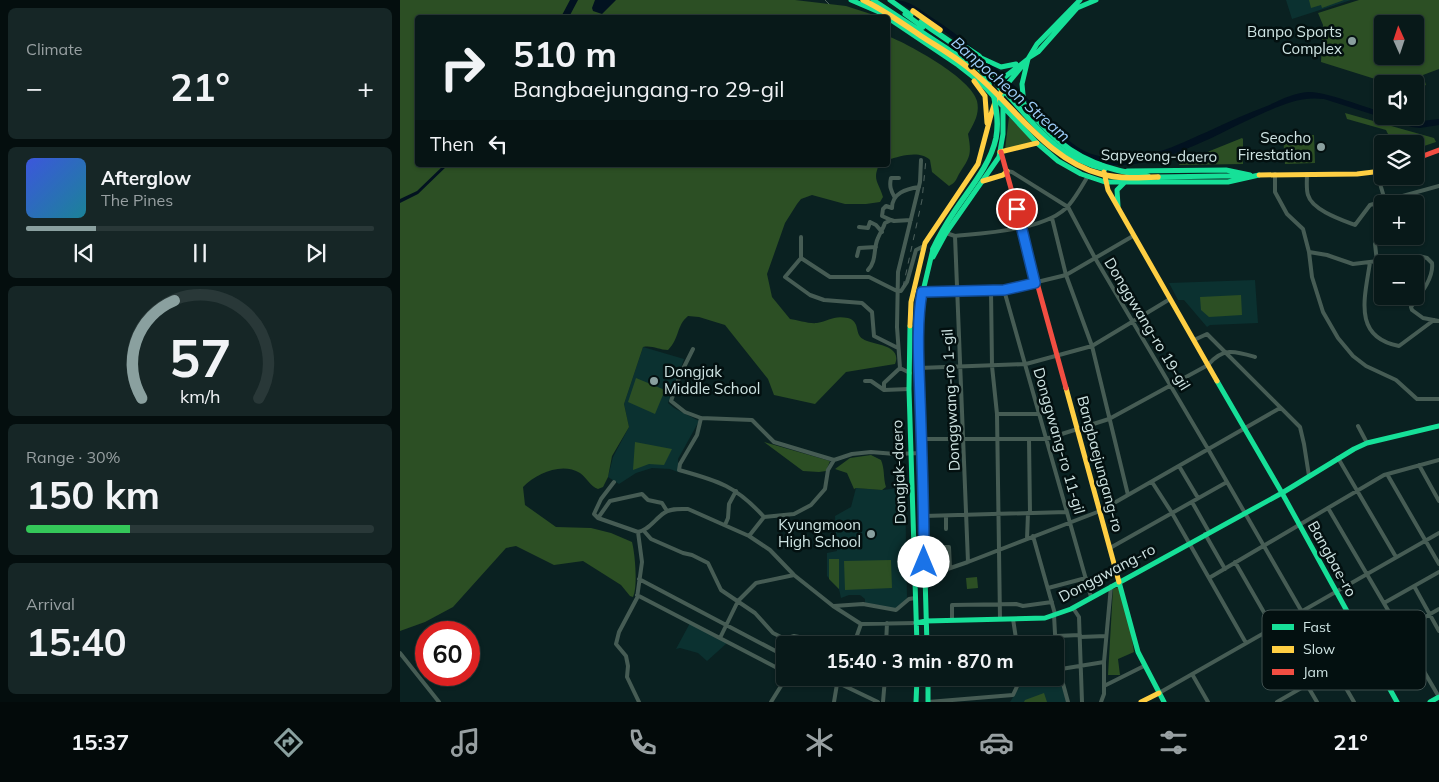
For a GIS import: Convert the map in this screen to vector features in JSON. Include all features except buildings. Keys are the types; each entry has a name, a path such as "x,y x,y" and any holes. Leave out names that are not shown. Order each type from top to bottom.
{"main road":[{"name":"Dongjak-daero","path":"851,0 883,15"},
{"path":"863,0 887,12 980,77 1040,139 1066,158 1087,170 1115,177 1139,179 1158,176"},
{"path":"874,0 998,82"},
{"path":"880,0 921,22"},
{"path":"890,0 982,64 1010,89 1054,137 1075,154 1093,164 1116,171 1158,176"},
{"path":"890,0 913,11 999,68 1028,59"},
{"path":"998,82 1038,52 1081,2 1096,0"},
{"name":"Dongjak-daero","path":"905,14 970,59 982,72 994,93 998,110 997,136 991,156 978,179 942,230 933,249 919,308 927,636"},
{"name":"Dongjak-daero","path":"890,20 958,65 981,83 1004,107"},
{"path":"979,56 1004,90 1028,59"},
{"path":"1026,114 1022,84 1028,59"},
{"name":"Dongjak-daero","path":"958,65 982,90 985,96 987,127"},
{"name":"Dongjak-daero","path":"931,261 946,233 983,181 1000,152 1004,134 1004,90"},
{"name":"Dongjak-daero","path":"917,636 909,389 911,302 924,246 978,164 996,99 1004,90"},
{"name":"Sapyeong-daero","path":"1004,90 1058,148 1072,158 1091,167 1138,171 1226,170 1254,176"},
{"name":"Sapyeong-daero","path":"1004,107 1058,161 1088,176 1105,181 1124,183 1228,182 1254,176"},
{"path":"986,135 991,130 996,129 1004,134"},
{"path":"1000,152 1038,143"},
{"path":"1424,156 1439,150"},
{"name":"Bangbaejungang-ro","path":"1000,152 1007,171 1035,283 1058,356 1120,580 1138,652 1164,702"},
{"name":"Bangbae-ro","path":"1104,169 1105,181 1133,236 1282,493 1346,610"},
{"path":"983,181 1003,175 1007,171"},
{"path":"1105,181 1112,176 1138,171"},
{"path":"1131,172 1125,178 1132,183"},
{"name":"Sapyeong-daero","path":"1158,176 1357,174 1374,172"},
{"path":"1118,206 1117,190 1124,183"},
{"path":"921,257 928,257 931,261"},
{"name":"Donggwang-ro","path":"916,623 926,621 1045,618 1055,615 1073,608 1120,580 1282,493 1354,449 1368,443 1439,426"},
{"path":"916,702 917,686"},
{"path":"928,686 928,702"},
{"name":"Bangbae-ro","path":"1390,690 1397,702"},
{"path":"1141,702 1159,693"},
{"path":"1430,702 1439,697"}],"street":[{"path":"900,368 898,348 898,272 919,187 921,160"},
{"path":"1007,171 1012,172 1068,207"},
{"path":"1275,174 1275,192 1287,214 1303,229 1310,252 1312,277 1323,312 1338,338 1353,356 1366,366 1396,380 1417,399 1439,399"},
{"path":"1307,174 1308,195 1312,202 1336,218 1355,226 1370,205 1374,204"},
{"name":"Sapyeong-daero","path":"1022,228 1052,218 1068,207 1088,176"},
{"path":"895,198 890,188 890,183 891,178 899,178"},
{"path":"1409,195 1439,186"},
{"path":"911,220 894,222 882,216 883,208 886,206 892,208 892,200 897,194 919,187"},
{"name":"Donggwang-ro 19-gil","path":"1068,207 1095,258 1301,610"},
{"path":"1052,218 1066,275 1092,346 1128,495"},
{"path":"868,270 872,266 877,239 885,223 891,220"},
{"path":"859,227 868,228 870,222 876,225 882,232"},
{"path":"946,233 955,236 1022,228"},
{"name":"Donggwang-ro 1-gil","path":"955,236 968,562"},
{"path":"922,292 1004,290 1066,275 1133,236"},
{"path":"801,237 801,258 785,277 810,295 824,300 862,303 872,312 874,336 898,348"},
{"name":"Dongjak-daero","path":"897,291 901,291 906,286 916,250 924,246"},
{"path":"857,256 859,248 876,247"},
{"path":"1310,252 1327,254 1353,264 1374,262"},
{"path":"801,258 830,277 869,277 897,291"},
{"path":"1424,258 1431,260 1433,266 1424,289"},
{"path":"1370,262 1364,314 1368,326 1376,337 1388,344 1399,346 1437,321"},
{"name":"Donggwang-ro 11-gil","path":"1004,290 1091,597"},
{"path":"991,291 992,366 996,414 1000,619"},
{"path":"919,368 1026,364 1058,356 1092,346 1170,299"},
{"path":"1413,305 1414,313 1422,318 1437,321"},
{"path":"1194,340 1207,334 1300,427 1309,476"},
{"path":"692,349 671,401 685,412 700,418 752,420 774,442 834,460 852,454 871,452 895,454 922,453"},
{"path":"922,440 1046,439 1109,420 1171,386 1224,352 1230,351 1255,357"},
{"path":"900,368 910,373"},
{"path":"884,390 884,383 900,368"},
{"path":"865,381 871,382 884,390 909,389"},
{"path":"924,577 968,562 1027,538 1070,524 1100,511 1280,408"},
{"path":"996,414 1040,414"},
{"path":"700,418 697,435 680,464 679,470 736,490 745,496 764,517"},
{"path":"1358,426 1368,443"},
{"path":"1027,538 1029,439"},
{"path":"1338,458 1396,557"},
{"path":"749,536 764,517 794,514 811,505 824,489 828,470 834,460"},
{"path":"1209,578 1387,474 1439,460"},
{"path":"1419,465 1439,502"},
{"path":"1179,466 1198,498"},
{"path":"1387,474 1439,564"},
{"path":"614,482 594,514 598,518 638,532 644,531 667,511 677,508 701,513 749,536 770,550 794,575 861,624 916,623"},
{"path":"1152,482 1172,513 1246,643"},
{"path":"1110,548 1227,482"},
{"path":"725,525 728,518 729,504 736,490"},
{"path":"598,518 610,501 642,494 648,500 662,503 667,511"},
{"path":"1192,502 1225,568"},
{"path":"1328,508 1388,610"},
{"path":"924,516 1067,512"},
{"path":"946,516 946,529"},
{"path":"644,531 651,539 692,555 708,564 721,590 755,613 773,633 779,636"},
{"path":"638,532 642,562 637,595 616,644 626,656 628,666 627,677 639,702"},
{"path":"1304,610 1439,533"},
{"path":"1033,536 1055,615 1056,636"},
{"path":"924,547 949,547 950,568"},
{"path":"1236,562 1263,610"},
{"path":"1384,603 1439,572"},
{"path":"720,638 738,601 756,583 794,575"},
{"path":"639,578 776,651"},
{"path":"1048,588 1086,578"},
{"path":"1101,702 1104,694 1104,662 1111,586"},
{"path":"1414,586 1439,631"},
{"path":"637,595 776,667"},
{"path":"834,606 863,604 896,610 909,599 916,598"},
{"path":"952,620 952,605 1000,604 1023,606 1052,602"},
{"path":"1073,608 1079,617 1082,702"},
{"path":"1426,616 1439,609"},
{"path":"1014,619 1016,636"},
{"path":"886,636 887,623"},
{"path":"857,636 861,624"},
{"path":"1159,693 1262,634"},
{"path":"1064,636 1106,636"},
{"path":"400,653 438,702"},
{"path":"1064,669 1104,662"},
{"path":"1104,686 1144,666"},
{"path":"1192,674 1208,702"},
{"path":"1426,675 1439,697"},
{"path":"780,702 773,701 781,686"},
{"path":"834,702 837,686"},
{"path":"844,686 878,702"},
{"path":"883,702 884,686"},
{"path":"928,702 1013,695 1017,686"},
{"path":"1062,686 1068,702"},
{"path":"1279,702 1299,690"},
{"path":"1310,690 1317,702"},
{"name":"Donggwang-ro 19-gil","path":"1347,690 1354,702"}],"shaded area":[{"path":"1286,0 1351,0 1292,19"},
{"path":"1255,280 1258,323 1210,325 1207,327 1184,300 1178,300 1169,283"},
{"path":"643,347 684,359 668,403 699,421 678,459 678,472 670,469 652,468 636,473 619,484 608,477 613,457 629,427 624,404"},
{"name":"Kyungmoon High School","path":"905,487 907,598 897,609 865,603 865,599 860,595 849,595 841,598 839,589 827,576 827,553 837,551 835,516 851,507 856,488 883,490"},
{"path":"690,623 727,643 707,661 698,653 680,648 676,649"},
{"path":"1020,686 1062,686 1067,702 1010,702"}],"green space":[{"path":"400,0 795,0 846,6 874,15 415,15 415,167 878,167 876,178 883,197 880,202 845,204 812,195 801,199 785,223 767,274 772,297 790,319 814,323 835,318 848,318 855,322 860,337 885,346 894,352 896,357 895,364 846,372 815,404 774,395 768,379 725,325 699,317 688,316 668,350 643,347 624,404 629,427 612,456 608,477 603,487 595,488 585,477 573,470 558,469 535,477 523,487 525,505 556,527 591,528 611,533 632,542 636,578 633,597 621,585 583,561 554,565 516,546 506,548 453,607 427,621 415,621 415,626 400,631"},
{"path":"1309,0 1344,0 1322,8 1321,5 1311,8"},
{"name":"Banpo Sports Complex","path":"1359,0 1439,0 1439,69 1423,75 1374,75 1374,79 1321,62 1323,25 1318,13"},
{"path":"890,37 924,54 964,82 972,92 978,106 977,114 968,134 969,156 953,184 949,186 932,172 930,160 926,157 910,155 890,159"},
{"path":"1345,113 1374,121 1374,125 1388,125 1423,135 1388,135 1386,130 1347,119"},
{"path":"1009,117 1034,142 1005,149"},
{"path":"1314,135 1315,163 1285,164 1283,136"},
{"path":"1424,135 1434,138 1436,142 1424,146"},
{"path":"1242,138 1243,164 1179,165 1180,163"},
{"path":"1241,295 1242,315 1209,317 1201,310 1200,297"},
{"path":"636,378 665,390 655,414 628,402"},
{"path":"635,442 672,449 664,465 649,464 633,470"},
{"path":"764,442 830,461 826,471 803,471"},
{"path":"871,455 881,460 886,487 882,490 854,489 847,473 835,469 850,458"},
{"path":"829,559 839,559 839,589 829,579"},
{"path":"891,560 892,588 845,590 844,561"},
{"path":"977,577 978,588 967,589 966,578"},
{"path":"1121,586 1128,612 1134,652 1118,659 1120,675 1108,675 1113,589"},
{"path":"1044,693 1047,702 1024,702 1025,700"}],"water":[{"path":"570,0 578,0 570,15 562,15"},
{"path":"595,0 616,0 602,14 593,11 592,8"},
{"name":"Banpocheon Stream","path":"894,0 914,6 957,35 1006,78 1068,140 1095,155 1125,158 1155,153 1282,99 1304,92 1336,97 1374,109 1374,115 1324,99 1299,100 1275,108 1198,144 1152,161 1129,165 1108,164 1088,158 1070,146 963,46"},
{"path":"1439,119 1439,125 1420,128 1406,125 1424,125 1424,121"},
{"path":"442,167 446,167 418,194 400,203 400,199 417,191"}],"railway":[{"path":"825,0 833,8"},
{"path":"903,287 922,200 926,159"}],"traffic: fast":[{"path":"851,0 883,15"},
{"path":"873,0 974,66"},
{"path":"890,0 911,15"},
{"path":"1004,88 1028,59 1037,44 1080,0"},
{"path":"1030,57 1038,52 1077,8 1096,0"},
{"path":"905,14 923,27"},
{"path":"890,19 958,65 981,83 1037,143 1058,161 1081,174 1105,182 1228,182 1259,175"},
{"path":"921,22 992,73 1014,93 1059,142 1094,163 1120,171 1148,176"},
{"path":"967,48 979,56 982,61"},
{"path":"979,57 1001,67 1016,64"},
{"path":"997,83 1028,59"},
{"path":"1024,105 1022,84 1028,59"},
{"path":"971,60 982,71 989,84"},
{"path":"988,71 1002,91 1002,95"},
{"path":"1002,91 1060,149 1088,164 1105,169"},
{"path":"933,249 948,221 984,168 993,148 997,126 993,92"},
{"path":"933,257 946,233 999,157 1003,134 1003,106"},
{"path":"1127,171 1226,170 1250,175"},
{"path":"1221,176 1246,176"},
{"path":"1158,177 1221,176"},
{"path":"1118,206 1117,190 1124,183"},
{"path":"927,636 919,308 933,249"},
{"path":"910,326 909,389 917,636"},
{"path":"1217,381 1282,493 1346,610"},
{"path":"916,623 926,621 1045,618 1071,609 1282,493 1354,449 1367,443 1439,426"},
{"path":"1119,582 1138,652 1164,702"},
{"path":"916,702 917,686"},
{"path":"928,686 928,702"},
{"path":"1390,690 1397,702"},
{"path":"1430,702 1439,697"}],"traffic: slow":[{"path":"863,0 890,15"},
{"path":"913,11 940,30"},
{"path":"890,15 966,66 1050,147 1066,158 1083,167 1108,176 1130,178 1158,177"},
{"path":"974,81 985,96 987,123"},
{"path":"910,326 911,302 925,243 978,164 992,111 996,99 1002,91"},
{"path":"1000,152 1037,143"},
{"path":"983,181 1003,175 1007,171"},
{"path":"1104,172 1108,190 1217,381"},
{"path":"1259,175 1357,174 1374,172"},
{"path":"1066,388 1119,582"},
{"path":"1141,702 1159,693"}],"traffic: jam":[{"path":"1424,156 1439,150"},
{"path":"1001,152 1066,388"}],"place":[{"name":"Banpo Sports Complex","path":"1352,41"},
{"name":"Seocho Firestation","path":"1321,147"},
{"name":"Dongjak Middle School","path":"654,381"},
{"name":"Kyungmoon High School","path":"871,534"}],"route":[{"path":"924,562 919,368 919,308 922,292 1004,290 1035,283 1017,209"}]}
